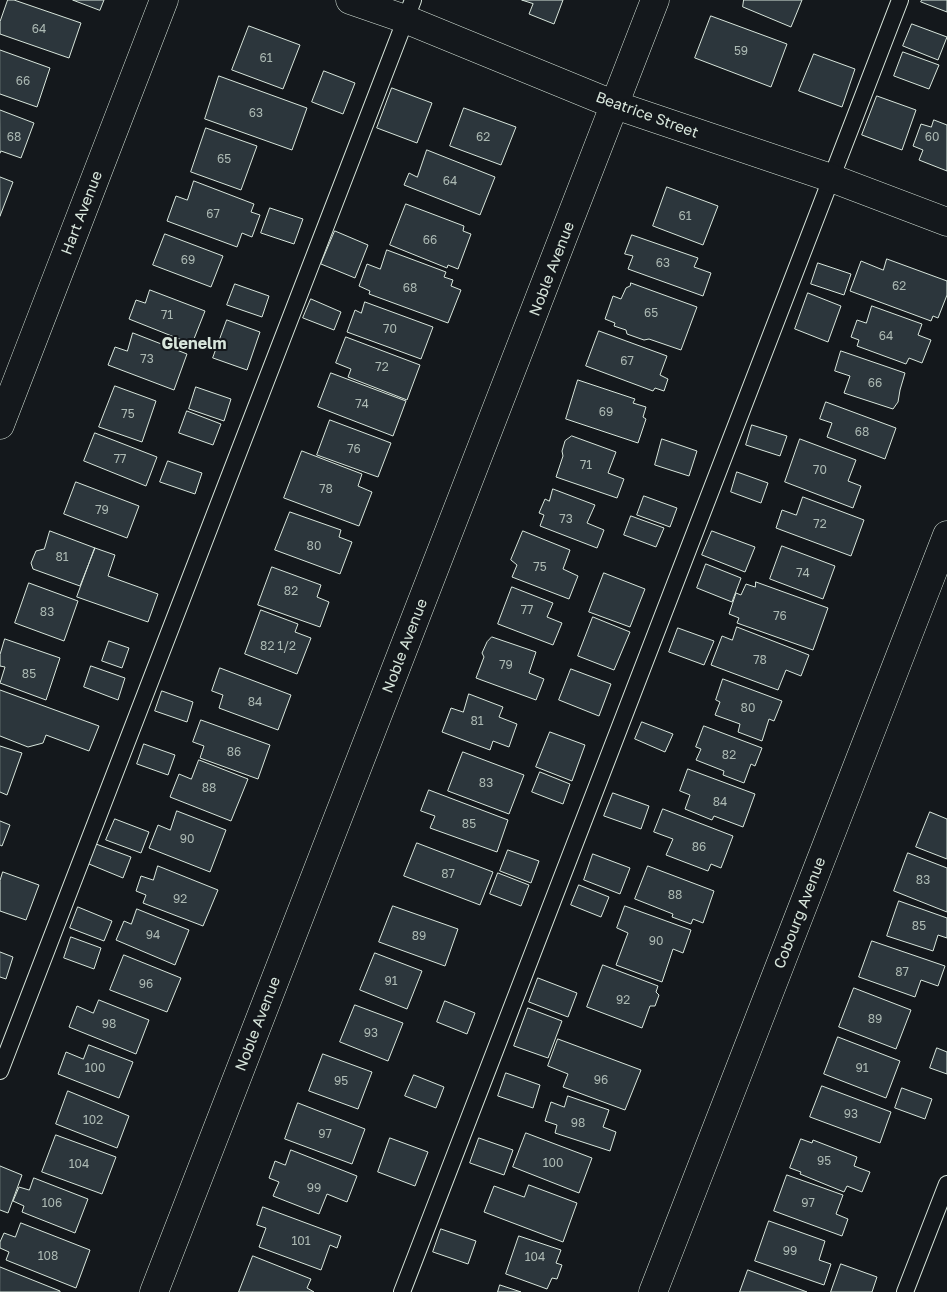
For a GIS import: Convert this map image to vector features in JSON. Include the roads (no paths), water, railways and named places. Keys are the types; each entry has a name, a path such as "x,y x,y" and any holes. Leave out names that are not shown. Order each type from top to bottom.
{"street":[{"name":"Hart Avenue","path":"0,425 164,0"},
{"name":"Beatrice Street","path":"350,0 409,9 615,105 831,178 947,222"},
{"name":"Noble Avenue","path":"154,1292 655,0"},
{"name":"Cobourg Avenue","path":"653,1292 947,535"}],"lane":[{"path":"402,1292 900,0"},
{"path":"0,1071 409,9"},
{"path":"905,1292 947,1184"}],"district":[{"name":"Glenelm","path":"194,344"}]}
